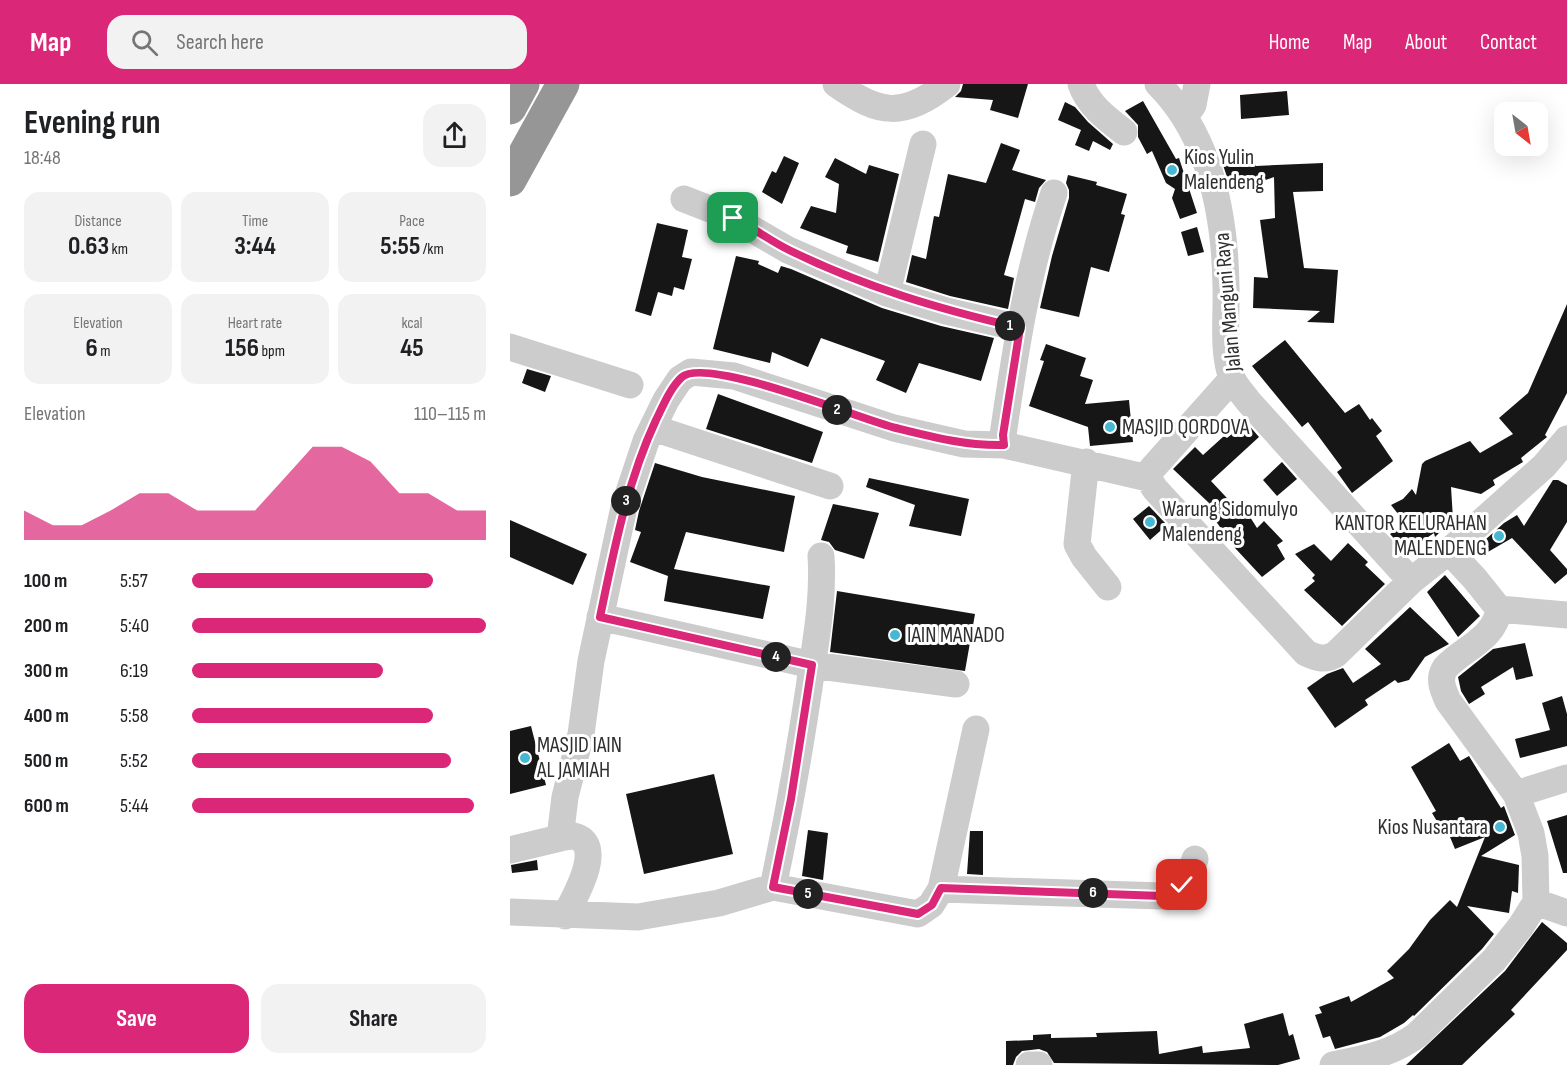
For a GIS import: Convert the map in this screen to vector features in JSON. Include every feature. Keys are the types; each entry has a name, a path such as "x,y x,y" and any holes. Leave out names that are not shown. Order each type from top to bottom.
{"highway":[{"path":"510,108 523,84"},
{"path":"510,180 563,84"}],"street":[{"path":"836,84 855,98 892,110 908,107 947,84"},
{"path":"1081,84 1084,92 1099,111 1124,132"},
{"name":"Jalan Manguni Raya","path":"1158,84 1185,116 1197,141 1218,201 1225,248 1227,328 1232,379 1248,401 1411,581"},
{"path":"1185,116 1193,105 1197,84"},
{"path":"887,293 923,144"},
{"path":"1004,445 1003,435 1020,328 1039,235 1054,193"},
{"path":"684,199 733,218 788,250 887,293 946,311 1020,328"},
{"path":"510,347 630,385"},
{"path":"560,838 565,797 581,734 600,617 624,507 652,428 670,393 680,379 691,372 734,376 905,430 964,444 1004,445 1138,476 1155,489 1298,644 1313,656 1326,659 1336,654 1411,581 1449,551 1544,466 1567,439"},
{"path":"1138,476 1150,470 1232,379"},
{"path":"652,428 830,486"},
{"path":"1091,464 1077,544 1084,557 1108,587"},
{"path":"1333,1065 1380,1055 1403,1045 1417,1035 1494,960 1521,926 1536,902 1535,856 1531,832 1516,794 1448,701 1442,686 1442,675 1450,662 1488,634 1498,619 1499,609 1449,551"},
{"path":"773,887 791,799 812,665 823,585 821,556"},
{"path":"1499,609 1567,615"},
{"path":"600,617 812,665 956,684"},
{"path":"510,912 565,916 638,917 719,903 773,887 918,914 932,905 941,888 976,729"},
{"path":"1516,794 1567,778"},
{"path":"510,850 575,836 584,843 588,853 588,865 565,916"},
{"path":"941,888 1162,896 1175,892 1187,880 1195,859"},
{"path":"1536,902 1567,913"},
{"path":"1029,1065 1039,1065"}],"building":[{"path":"963,84 1028,84 1018,118 990,110 993,100 955,97 961,91"},
{"path":"1287,91 1289,115 1241,119 1240,95"},
{"path":"1143,101 1176,159 1179,158 1197,213 1180,219 1172,198 1175,189 1166,183 1152,151 1147,154 1138,137 1138,125 1125,111"},
{"path":"1065,102 1075,107 1113,144 1110,150 1093,141 1089,151 1075,145 1081,130 1058,120"},
{"path":"1001,143 1020,150 1012,170 1046,180 1039,188 1035,202 1025,199 1004,275 1014,278 1008,309 950,296 906,282 912,255 926,259 934,216 939,217 948,174 986,183"},
{"path":"1251,152 1256,166 1323,163 1323,191 1293,192 1304,268 1338,270 1334,323 1307,322 1320,311 1253,308 1254,277 1268,278 1260,220 1275,218 1274,177 1232,192 1222,162"},
{"path":"784,156 799,163 782,204 762,192 772,171 776,173"},
{"path":"835,158 866,174 869,165 899,174 878,262 846,253 848,246 800,228 811,206 836,213 839,184 825,177"},
{"path":"1068,175 1097,182 1096,185 1127,194 1121,214 1125,215 1109,272 1091,267 1079,317 1040,308 1069,198 1066,183"},
{"path":"657,223 688,230 682,257 692,259 684,290 674,287 672,296 658,292 651,316 635,311"},
{"path":"1197,227 1204,252 1188,256 1181,232"},
{"path":"736,256 759,261 758,264 778,273 781,266 791,269 882,308 941,326 994,338 981,381 919,363 906,393 876,380 885,361 821,338 808,367 772,352 770,363 713,349"},
{"path":"1567,304 1567,393 1545,435 1547,437 1521,458 1523,462 1493,480 1495,485 1481,494 1451,487 1453,519 1435,537 1434,533 1406,552 1390,534 1406,524 1391,505 1403,499 1412,489 1416,495 1422,464 1425,461 1470,441 1480,453 1513,434 1499,418 1528,393"},
{"path":"1285,340 1345,413 1359,404 1370,420 1372,418 1382,431 1376,436 1393,461 1352,493 1337,472 1342,468 1308,422 1302,427 1252,366"},
{"path":"1046,344 1086,358 1080,376 1093,380 1085,404 1129,400 1133,442 1090,446 1088,427 1029,406 1044,361 1040,360"},
{"path":"527,369 551,376 545,392 522,383"},
{"path":"718,394 823,432 812,463 706,429"},
{"path":"1246,422 1259,437 1211,481 1240,512 1245,509 1257,528 1264,521 1283,541 1277,545 1285,559 1262,577 1235,548 1205,506 1209,503 1173,469 1195,447 1203,455 1224,436 1227,438"},
{"path":"1282,462 1297,479 1277,496 1263,480"},
{"path":"655,463 702,477 795,496 784,552 686,532 674,569 770,586 763,619 664,601 668,576 630,562 641,532 635,530 639,511"},
{"path":"869,478 969,499 961,536 909,526 915,505 866,487"},
{"path":"1553,480 1567,485 1567,522 1550,550 1567,569 1567,574 1555,584 1512,538 1481,556 1476,548 1504,523 1517,515 1524,526"},
{"path":"833,504 879,513 864,559 835,550 829,542 821,540"},
{"name":"Warung Sidomulyo Malendeng","path":"1149,506 1167,525 1150,540 1133,519"},
{"path":"510,520 587,554 573,585 510,557"},
{"path":"1348,543 1368,562 1365,565 1385,584 1342,626 1304,590 1315,581 1312,578 1315,575 1295,554 1314,544 1331,561"},
{"path":"1445,575 1480,616 1458,637 1427,592"},
{"name":"IAIN MANADO","path":"837,591 975,614 965,671 830,652"},
{"path":"1410,607 1449,644 1425,657 1409,680 1398,683 1395,680 1365,700 1368,705 1335,728 1307,688 1327,674 1343,668 1353,683 1381,664 1365,649"},
{"path":"1525,643 1533,676 1516,680 1513,667 1481,687 1485,694 1469,704 1461,691 1458,677 1493,649"},
{"path":"1562,696 1567,714 1567,746 1520,758 1515,739 1550,730 1542,703"},
{"name":"MASJID IAIN AL JAMIAH","path":"531,726 546,785 510,794 510,731"},
{"path":"1449,743 1460,761 1469,756 1501,808 1504,806 1515,835 1481,856 1519,865 1518,893 1512,891 1509,913 1467,906 1494,934 1482,949 1414,1016 1380,1037 1335,1049 1330,1036 1323,1038 1315,1015 1322,1013 1319,1007 1349,996 1351,1002 1394,978 1387,971 1409,949 1430,920 1450,900 1457,907 1485,837 1455,849 1445,825 1441,828 1432,813 1436,811 1411,767"},
{"path":"714,774 733,854 644,874 626,794"},
{"path":"1567,815 1567,873 1563,873 1547,821"},
{"path":"808,830 828,833 823,880 802,876"},
{"path":"970,831 983,831 983,875 967,874"},
{"path":"537,860 538,870 512,873 511,865"},
{"path":"1542,922 1567,943 1567,950 1511,1010 1515,1014 1462,1065 1406,1065 1505,971"},
{"path":"1283,1013 1289,1036 1293,1034 1300,1059 1278,1065 1054,1063 1047,1052 1039,1049 1022,1051 1016,1057 1013,1065 1006,1065 1006,1041 1033,1040 1033,1035 1051,1034 1051,1038 1097,1037 1096,1033 1157,1031 1159,1054 1202,1046 1203,1053 1250,1048 1244,1024"}],"place":[{"name":"Kios Yulin Malendeng","path":"1172,170"},
{"name":"MASJID QORDOVA","path":"1110,427"},
{"name":"Warung Sidomulyo Malendeng","path":"1150,522"},
{"name":"KANTOR KELURAHAN MALENDENG","path":"1499,536"},
{"name":"IAIN MANADO","path":"895,635"},
{"name":"MASJID IAIN AL JAMIAH","path":"525,758"},
{"name":"Kios Nusantara","path":"1500,827"}],"route":[{"path":"733,218 788,250 887,293 946,311 1020,328 1003,435 1004,445 964,444 894,428 734,376 691,372 680,379 666,400 646,441 624,507 600,617 812,665 791,799 773,887 918,914 932,905 941,888 1162,896 1175,892 1182,885"}]}
